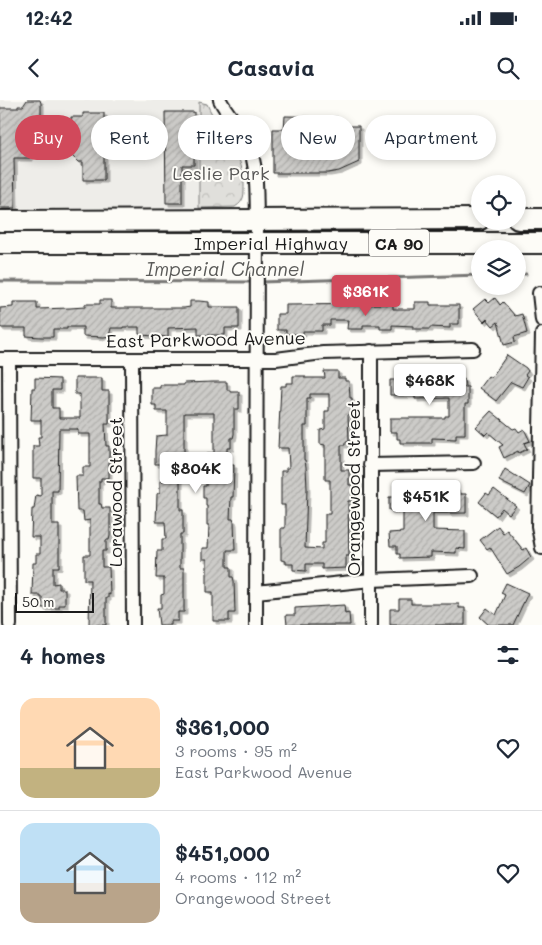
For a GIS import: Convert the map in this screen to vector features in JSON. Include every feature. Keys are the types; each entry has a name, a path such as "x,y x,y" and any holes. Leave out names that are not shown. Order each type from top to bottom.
{"main road":[{"name":"Imperial Highway","path":"0,220 471,219"},
{"path":"526,219 542,219"},
{"name":"Imperial Highway","path":"0,243 542,243"}],"street":[{"path":"220,100 225,111 243,132 252,152 255,166 257,220 256,625"},
{"path":"540,293 542,320"},
{"path":"542,334 538,526 542,548"},
{"name":"East Parkwood Avenue","path":"5,359 256,359 371,351 473,349"},
{"name":"Orangewood Street","path":"371,351 371,625"},
{"path":"5,359 10,625"},
{"name":"Lorawood Street","path":"132,359 132,625"},
{"path":"370,465 474,462"},
{"path":"256,592 371,580 472,576"}],"shaded area":[{"path":"0,100 199,100 199,115 178,115 178,160 199,160 199,208 0,208"}],"green space":[{"name":"Leslie Park","path":"199,102 207,104 212,115 199,115"},
{"name":"Leslie Park","path":"199,160 239,160 244,184 244,194 241,202 235,207 199,208"}],"building":[{"path":"27,100 40,100 41,115 15,115 15,208 0,208 0,108 18,108 18,106 23,106"},
{"path":"165,112 194,112 194,115 178,115 178,160 194,160 194,165 182,165 182,203 166,203 168,115 165,115"},
{"path":"83,113 104,113 104,115 91,115 91,160 104,160 104,180 83,180 83,162 76,160 81,160 81,117 83,117"},
{"path":"355,126 359,126 359,162 339,171 328,173 273,173 273,129 281,129 281,160 355,160"},
{"path":"495,298 500,305 503,302 515,316 522,314 527,333 514,337 515,342 504,345 498,322 493,326 487,319 484,322 473,309 485,299 489,303"},
{"path":"100,300 111,300 111,308 184,308 190,307 190,301 209,302 209,307 239,307 239,328 225,328 225,335 198,335 198,327 168,328 168,337 141,335 139,334 139,327 123,327 111,328 109,336 104,337 83,336 83,327 67,327 67,329 53,329 53,337 41,337 26,336 26,328 0,327 0,308 13,307 13,302 37,302 37,309 85,307 85,304 100,304"},
{"path":"415,302 430,302 430,305 459,305 459,324 450,324 450,328 430,327 430,329 413,329 413,326 392,325 392,329 380,329 380,325 363,325 363,329 347,329 348,320 330,320 330,325 322,325 322,331 303,331 303,334 286,334 286,330 277,330 277,314 286,314 286,305 393,304 393,309 415,309"},
{"path":"507,355 526,368 528,371 525,375 528,377 522,387 511,382 496,401 479,388 488,376 491,378"},
{"path":"398,370 432,370 432,374 455,375 456,379 464,379 465,387 468,387 468,404 465,404 465,434 456,434 456,439 432,438 432,443 400,443 400,439 397,439 397,432 390,432 390,418 445,418 445,416 449,416 449,398 415,399 415,395 390,395 390,380 398,380"},
{"path":"324,371 338,371 338,378 345,378 345,381 349,381 350,398 352,398 352,414 348,414 349,442 341,445 341,470 349,470 349,485 352,485 352,501 348,501 349,556 346,556 346,568 322,569 322,564 306,564 306,571 293,570 293,564 286,564 286,561 281,560 281,528 285,528 285,505 281,505 281,471 286,471 286,468 289,468 288,448 278,448 281,386 286,386 286,383 293,383 293,376 325,378","holes":["310,394 329,394 329,411 325,411 325,429 320,430 320,444 325,445 325,480 330,480 330,514 325,514 325,543 322,543 322,549 305,548 307,489 304,460 304,426 307,426 307,398 310,398"]},
{"path":"35,378 60,379 60,390 52,390 52,408 59,408 59,418 80,418 80,394 75,394 75,378 102,378 102,391 109,391 109,424 105,424 106,446 109,446 109,478 101,478 101,481 99,481 99,504 101,504 102,508 110,508 110,536 109,540 106,540 106,551 102,551 102,567 109,567 110,595 108,594 108,598 106,598 106,625 89,625 90,580 84,580 84,555 90,555 90,520 84,521 83,511 77,511 76,476 83,476 83,467 90,467 90,434 78,434 78,429 59,429 58,491 52,491 52,525 59,525 59,567 53,567 53,584 59,583 59,589 65,589 65,605 59,605 59,608 42,608 42,597 40,595 32,595 33,563 36,563 36,554 40,554 40,537 31,537 32,509 34,509 36,495 41,496 41,478 33,478 33,446 39,446 38,437 41,437 41,420 31,420 32,388 35,388"},
{"path":"227,382 227,390 239,392 239,409 234,409 234,434 233,438 231,438 231,448 227,448 227,465 234,465 230,519 233,519 234,522 235,550 227,550 227,567 231,567 231,577 233,577 234,581 235,613 229,613 229,621 213,621 213,592 207,592 207,559 202,559 202,548 208,548 209,525 207,525 206,498 203,498 203,486 206,486 206,468 201,468 201,456 208,456 208,453 214,453 214,413 184,413 184,477 180,477 180,510 183,510 183,534 180,534 180,568 184,568 184,612 178,612 178,621 171,621 171,625 159,625 157,608 161,608 161,595 164,594 164,578 156,578 157,551 162,551 162,539 166,539 165,522 156,522 157,494 160,492 160,481 164,481 164,464 155,464 155,451 156,436 167,435 167,411 156,411 156,405 152,405 152,388 160,388 160,385 184,385 184,383"},
{"path":"491,411 513,429 516,428 519,432 524,429 530,441 524,443 527,449 504,458 499,447 503,445 488,432 485,435 476,427"},
{"path":"505,469 530,485 525,494 499,481"},
{"path":"415,485 432,485 432,489 459,490 459,494 466,494 466,513 433,513 433,530 465,531 465,549 456,548 456,553 431,552 431,557 400,558 400,554 397,554 397,546 390,546 389,533 403,532 403,510 389,510 389,497 397,497 397,490 415,490"},
{"path":"494,489 516,506 509,514 502,508 496,516 479,502 486,493 489,495"},
{"path":"498,526 503,533 507,530 523,550 526,548 531,557 507,574 490,547 487,549 480,540"},
{"path":"506,583 528,593 513,625 489,625 480,617 487,608 496,615 505,595 501,593"},
{"path":"399,599 411,599 411,604 459,604 459,608 465,608 465,625 390,625 390,609 399,609"},
{"path":"344,605 345,614 349,613 350,625 287,625 286,615 295,615 295,608"}],"waterway":[{"name":"Imperial Channel","path":"261,282 471,275"},
{"name":"Imperial Channel","path":"0,281 255,282"}]}
